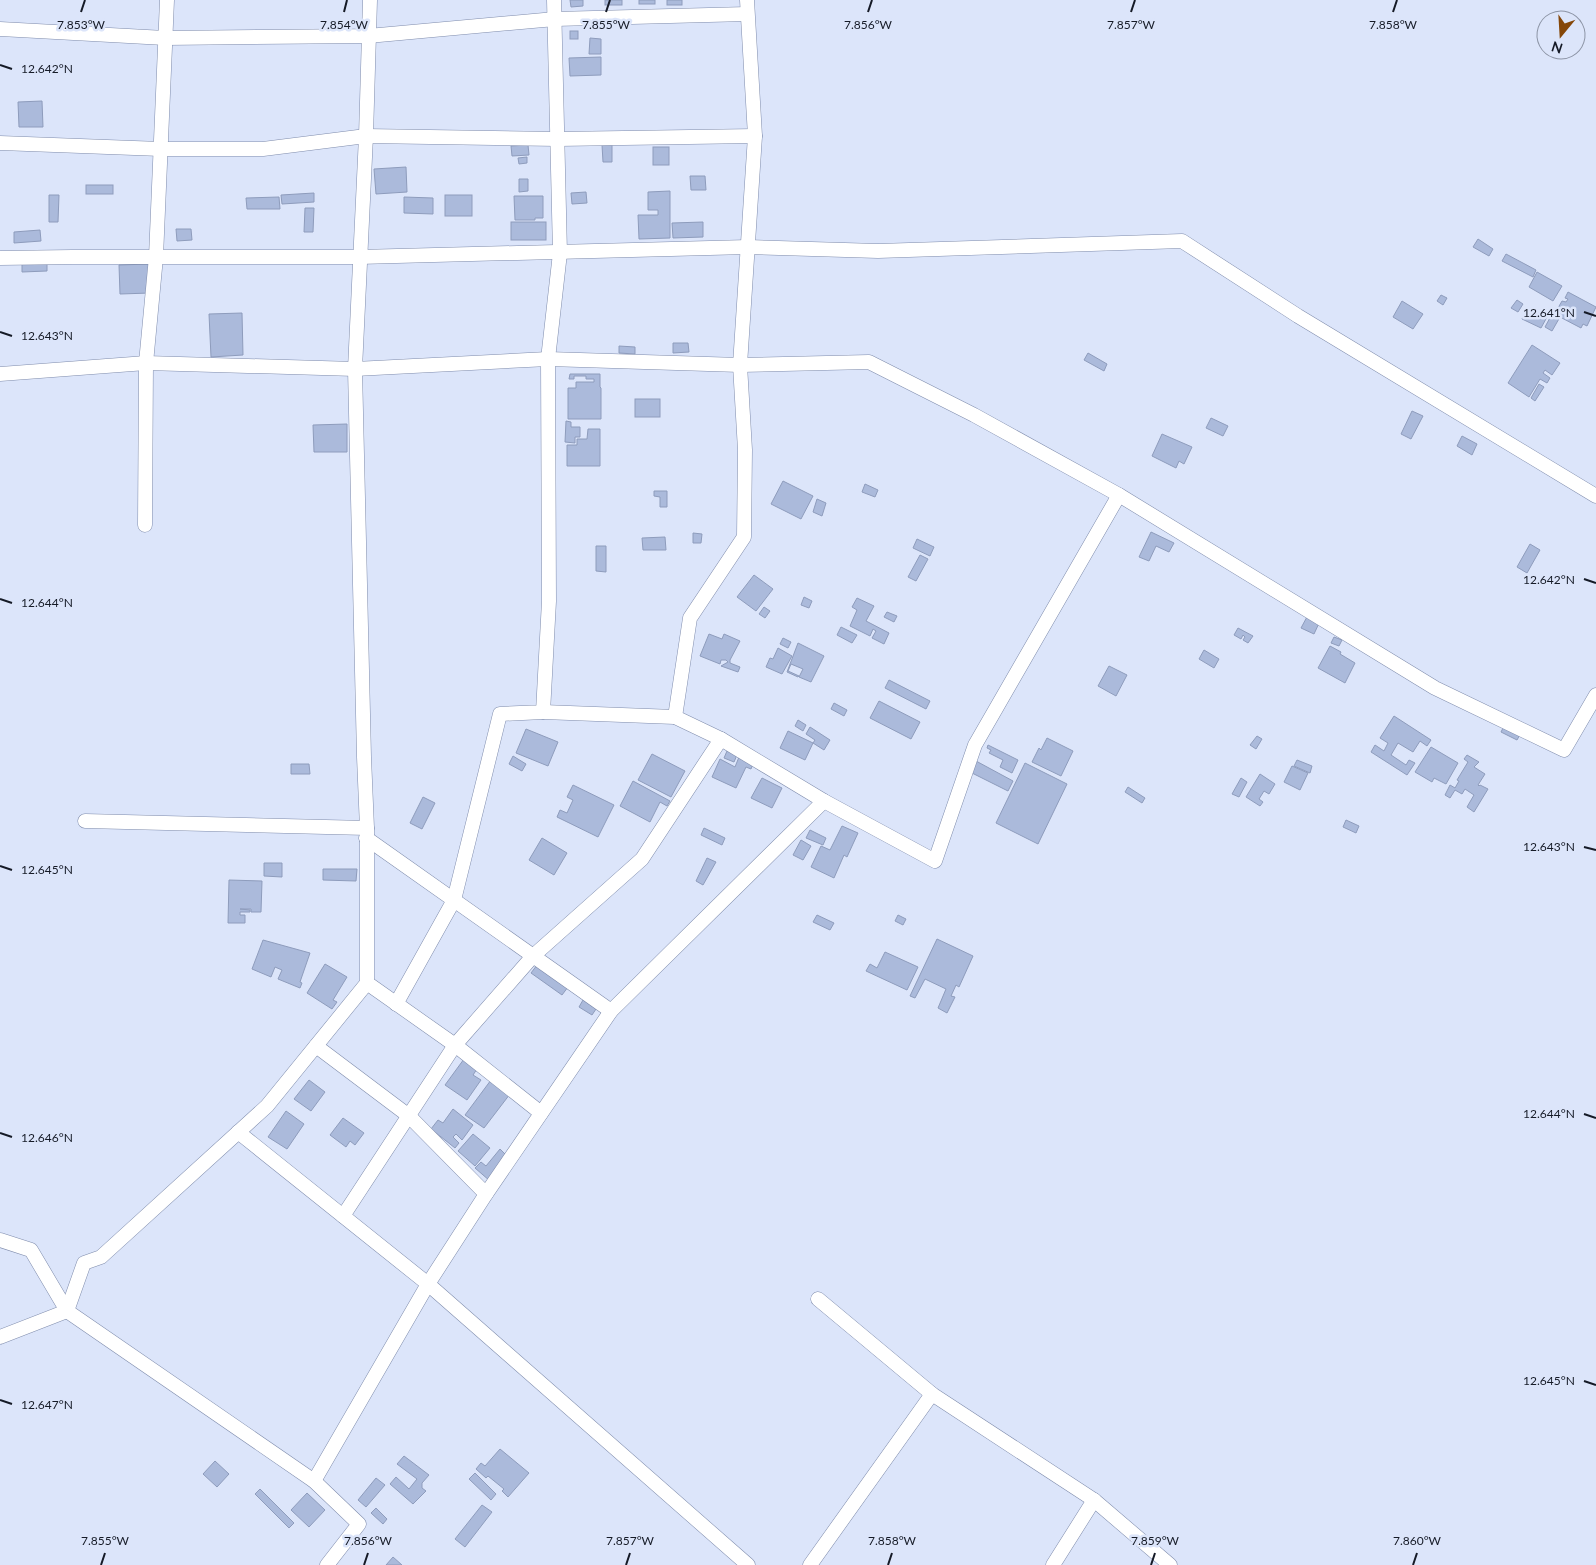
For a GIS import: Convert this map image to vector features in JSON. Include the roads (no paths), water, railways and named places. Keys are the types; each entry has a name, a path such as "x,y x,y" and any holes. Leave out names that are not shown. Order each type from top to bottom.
{"street":[{"path":"144,525 146,363 156,256 166,0"},
{"path":"0,1337 67,1311 84,1263 101,1258 267,1106 367,983 367,833 354,369 366,136 370,0"},
{"path":"543,712 549,601 548,359 560,253 554,0"},
{"path":"0,28 165,38 368,36 555,20 747,7 755,136 740,365 745,450 744,537 690,618 675,717"},
{"path":"0,143 263,150 366,136 558,139 755,136"},
{"path":"0,258 156,256 359,257 748,247 878,251 1182,241 1298,316 1596,496"},
{"path":"0,374 146,363 354,369 548,359 740,365 869,362 974,416 1119,495 1435,688 1564,750 1596,696"},
{"path":"396,1004 454,900 500,714 543,712 675,717 721,739 824,801 935,861 975,745 1119,495"},
{"path":"343,1216 455,1045 533,956 642,859 721,739"},
{"path":"314,1481 428,1284 486,1194 611,1011 824,801"},
{"path":"85,820 367,833 454,900 611,1011"},
{"path":"367,983 455,1045 541,1113"},
{"path":"316,1046 409,1116 486,1194"},
{"path":"238,1132 428,1284 748,1565"},
{"path":"0,1240 31,1250 67,1311 314,1481 359,1524 327,1565"},
{"path":"818,1299 932,1394 1094,1500 1170,1565"},
{"path":"810,1565 932,1394"},
{"path":"1053,1565 1094,1500"}]}
